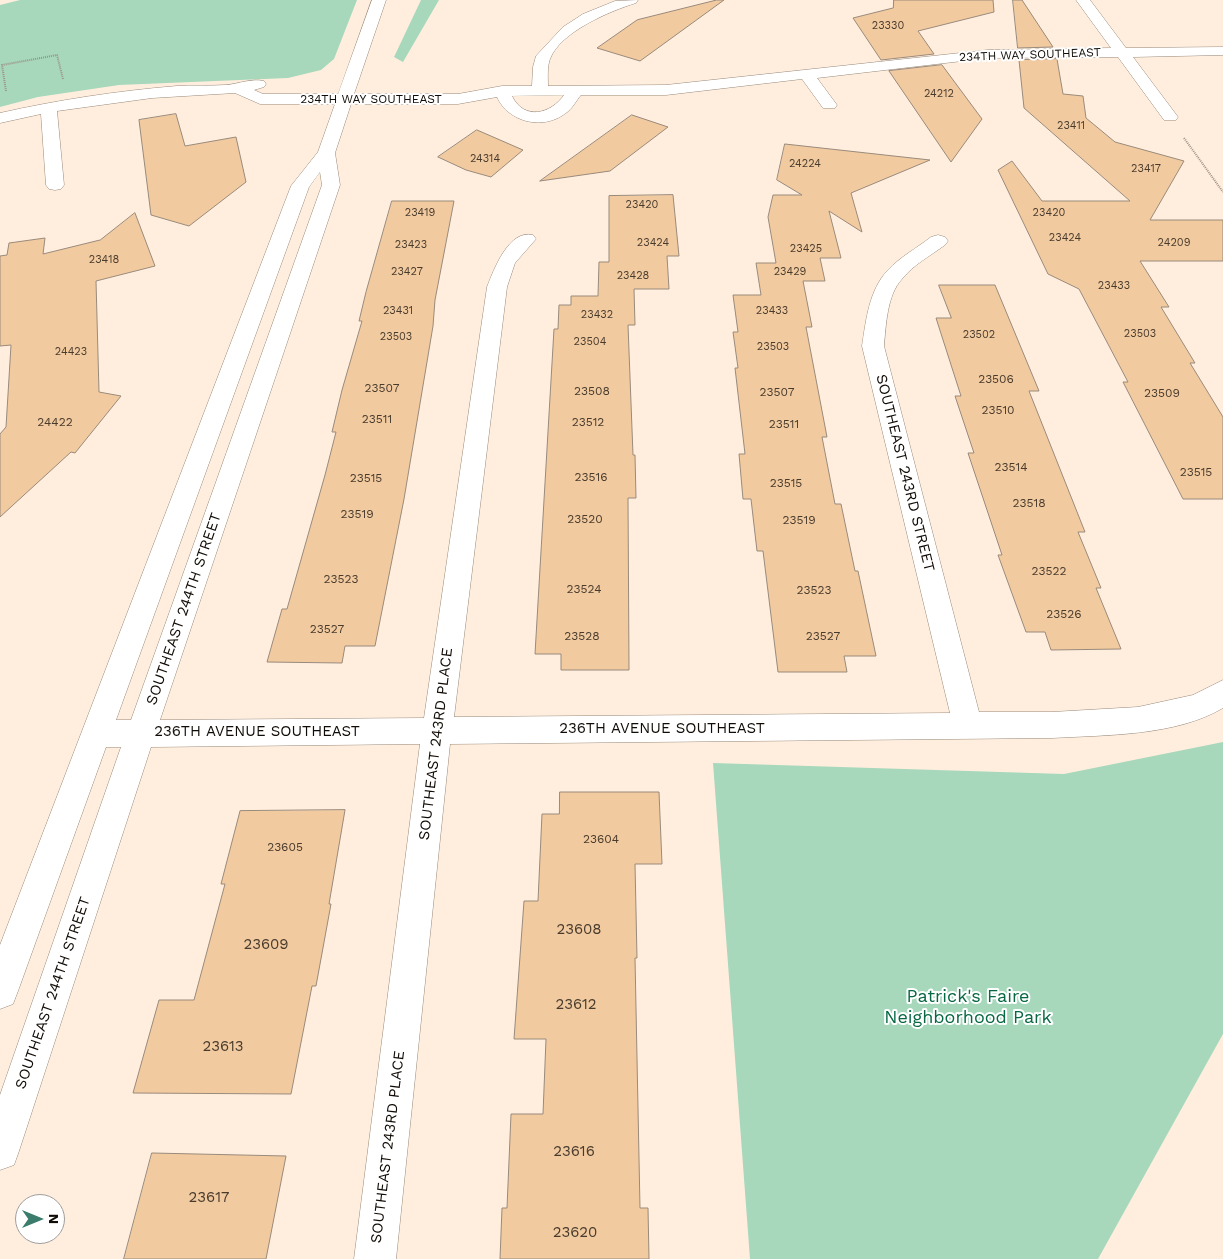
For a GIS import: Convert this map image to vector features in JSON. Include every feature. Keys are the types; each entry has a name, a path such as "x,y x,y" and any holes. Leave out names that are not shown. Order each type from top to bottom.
{"street":[{"name":"SOUTHEAST 244TH STREET","path":"0,991 300,186 326,153 379,0"},
{"path":"540,91 542,58 558,39 568,29 586,17 608,7 631,0"},
{"path":"1083,0 1170,117"},
{"name":"234TH WAY SOUTHEAST","path":"241,90 260,98 345,100 458,98 502,91 666,90 988,54 1223,51"},
{"path":"807,75 829,105"},
{"name":"234TH WAY SOUTHEAST","path":"332,81 371,81"},
{"name":"234TH WAY SOUTHEAST","path":"6,117 49,107 180,90 241,90 264,82 274,82"},
{"name":"234TH WAY SOUTHEAST","path":"460,82 502,91"},
{"path":"502,91 510,107 528,117 557,113 576,91"},
{"path":"49,107 55,185"},
{"name":"SOUTHEAST 244TH STREET","path":"0,1150 141,733 331,185 326,153"},
{"name":"SOUTHEAST 243RD PLACE","path":"375,1259 437,731 497,288 506,262 526,239"},
{"name":"SOUTHEAST 243RD STREET","path":"938,241 894,275 882,299 876,320 873,346 968,726"},
{"name":"236TH AVENUE SOUTHEAST","path":"96,734 1052,725 1138,720 1200,707 1223,693"}],"path":[{"path":"6,117 2,65 57,55 63,79"},
{"path":"1170,117 1223,192"}],"green space":[{"path":"20,0 357,0 334,59 321,70 288,78 119,85 38,97 0,107 0,5"},
{"path":"421,0 439,0 403,62 394,57"},
{"name":"Patrick's Faire Neighborhood Park","path":"1223,742 1223,1034 1098,1259 750,1259 713,763 1064,774"}],"building":[{"path":"717,0 724,0 640,61 597,48 637,20"},
{"path":"894,0 993,0 994,12 918,31 934,54 881,60 853,18 893,8"},
{"path":"1013,0 1022,0 1053,47 1018,48"},
{"path":"1057,59 1063,94 1083,96 1086,118 1115,142 1184,161 1150,220 1223,220 1223,261 1140,261 1169,307 1161,307 1195,363 1190,363 1223,417 1223,499 1183,499 1123,382 1128,382 1079,289 1048,274 998,170 1012,161 1042,201 1130,201 1024,108 1019,60"},
{"path":"942,65 982,119 951,162 889,71"},
{"path":"176,114 185,146 236,137 246,182 189,226 151,215 139,120"},
{"path":"632,115 668,127 610,171 540,181"},
{"path":"477,130 523,150 491,177 466,170 438,157"},
{"path":"785,144 930,160 851,193 862,232 829,211 841,258 820,258 825,281 803,281 812,327 806,327 827,437 822,437 835,504 841,504 855,571 858,571 876,656 844,656 847,672 778,672 763,551 757,551 751,499 743,499 739,454 745,454 735,368 738,368 733,332 738,332 733,295 761,295 756,263 776,263 768,217 773,195 802,195 777,180"},
{"path":"673,195 679,256 667,256 669,289 634,289 635,325 628,325 636,498 628,498 629,670 561,670 561,654 535,654 554,329 558,329 559,305 571,305 571,296 598,296 599,262 609,262 609,196"},
{"path":"392,201 454,201 435,300 433,326 404,499 375,646 345,646 342,663 267,662 282,609 287,609 325,475 336,432 332,432 342,390 362,321 359,321 366,292"},
{"path":"135,213 155,266 96,281 99,392 121,396 75,453 71,452 0,517 0,434 6,427 11,345 0,346 0,256 7,255 9,243 45,238 43,254 100,240"},
{"path":"939,285 995,285 1039,391 1029,391 1085,532 1078,532 1101,588 1096,588 1121,649 1051,650 1045,632 1026,632 998,555 1002,555 968,453 974,453 955,396 961,396 936,318 951,318"},
{"path":"560,792 659,792 662,864 635,864 640,1208 648,1208 649,1259 500,1259 502,1208 507,1208 511,1114 543,1114 546,1039 514,1039 524,901 538,901 542,814 559,814"},
{"path":"345,810 316,986 312,986 291,1094 133,1093 159,1000 194,1000 225,884 221,884 240,811"},
{"path":"152,1153 286,1156 266,1259 124,1259"}]}
